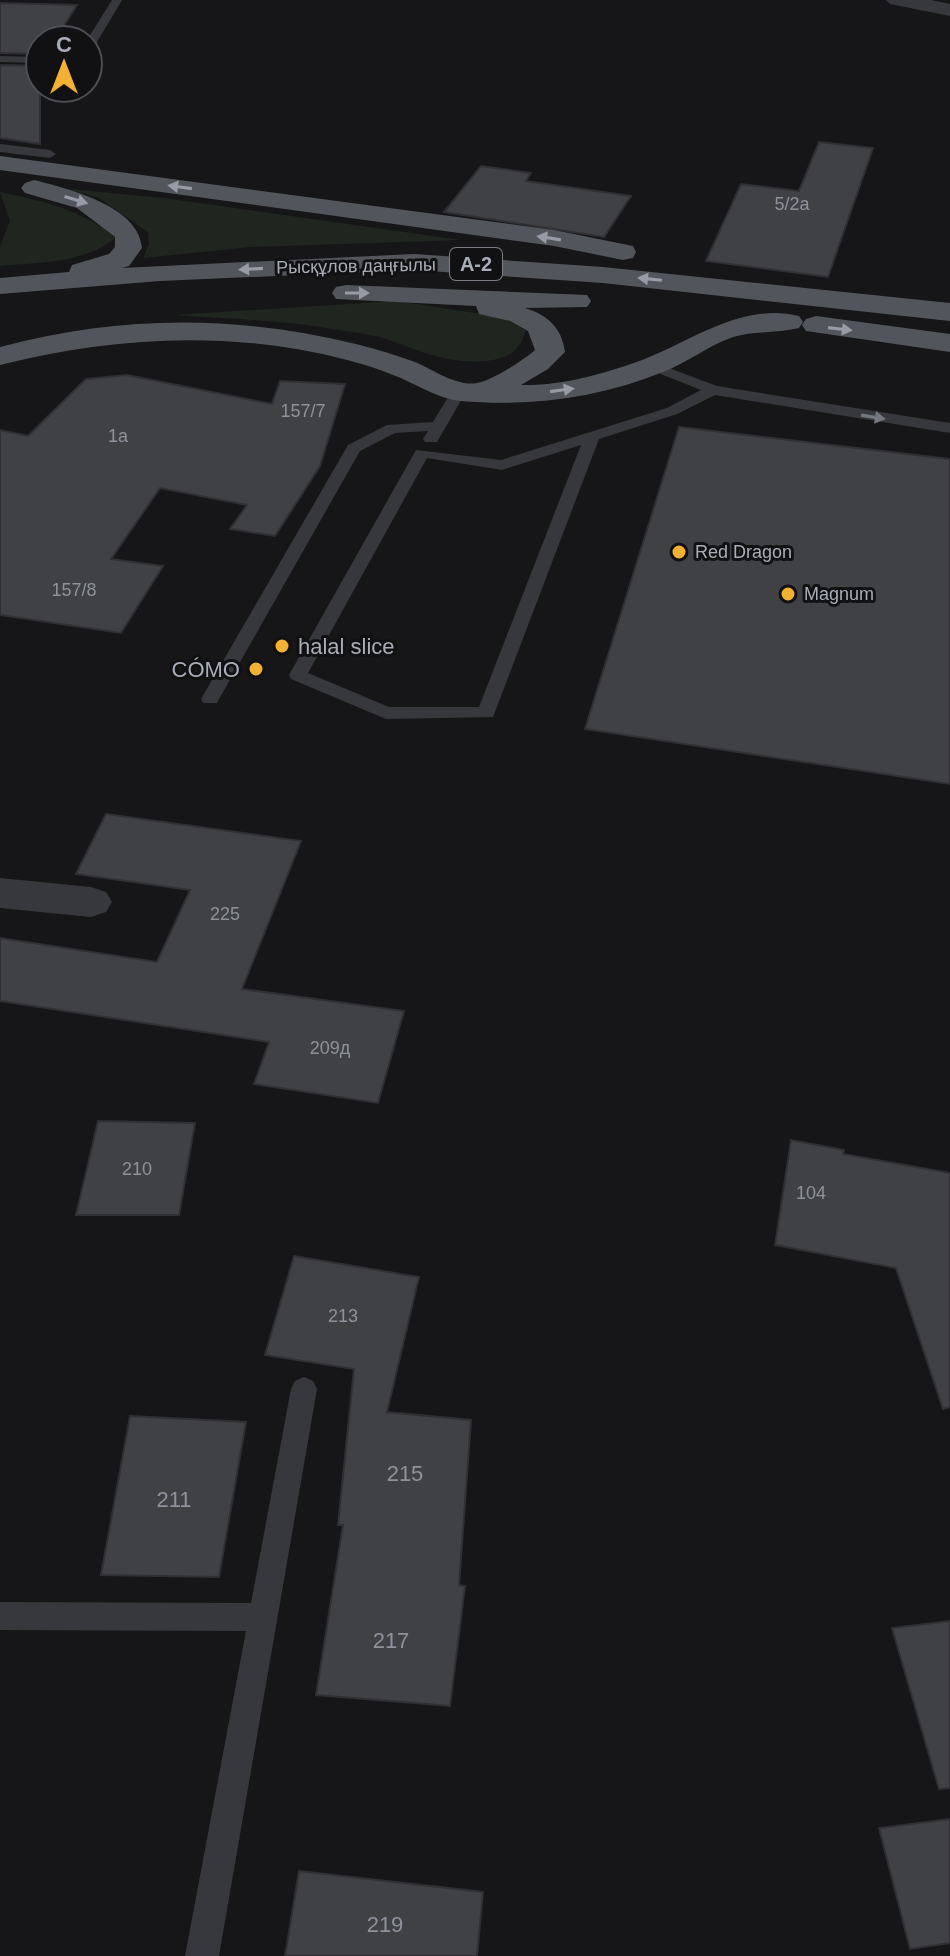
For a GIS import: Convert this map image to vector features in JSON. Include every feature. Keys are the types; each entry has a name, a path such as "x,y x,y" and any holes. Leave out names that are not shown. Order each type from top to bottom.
{"main road":[{"path":"0,163 554,238 901,305"},
{"path":"0,182 86,203 128,234 129,248 119,260 99,268 0,286"},
{"name":"Рысқұлов даңғылы","path":"0,286 160,273 414,262 484,264 603,275 950,312"},
{"path":"412,294 523,315 542,327 551,339 550,352 538,363 471,392"},
{"name":"Рысқұлов даңғылы","path":"0,310 240,295 412,294 605,304"},
{"path":"703,314 950,343"},
{"path":"0,356 38,346 136,333 217,330 310,341 401,367 471,392 534,394 588,386 653,366 720,332 743,326 789,322"}],"street":[{"path":"897,0 950,10"},
{"path":"0,893 91,902"}],"lane":[{"path":"102,24 117,0"},
{"path":"0,59 24,60"},
{"path":"0,148 50,154"},
{"path":"653,366 713,390 950,428"},
{"path":"422,453 502,465 672,411 713,390"},
{"path":"471,392 439,426 422,453 298,675 386,713 486,713 592,436"},
{"path":"210,699 354,448 392,428 439,426"},
{"path":"202,1956 304,1389"},
{"path":"0,1616 263,1617"}],"shaded area":[{"path":"68,189 164,198 461,240 251,247 143,258 149,244 148,232 99,198"},
{"path":"0,192 75,213 115,238 103,247 75,257 0,266 0,246 10,221"},
{"path":"397,301 501,317 526,330 518,346 506,356 493,360 464,361 438,357 362,333 277,322 174,315"}],"building":[{"path":"0,3 77,5 65,24 24,24 24,54 0,53"},
{"path":"0,65 24,66 24,104 40,104 40,144 0,138"},
{"path":"819,142 873,148 828,277 706,261 741,184 799,191"},
{"path":"481,166 531,173 526,181 631,196 604,237 444,212"},
{"path":"127,375 272,404 280,381 345,384 320,466 275,536 230,529 247,505 160,488 111,559 163,566 121,633 0,615 0,430 28,436 86,379"},
{"name":"Magnum","path":"679,427 950,459 950,784 585,729"},
{"path":"106,814 301,841 242,989 404,1011 378,1103 254,1084 269,1042 0,1001 0,938 157,962 190,890 76,874"},
{"path":"98,1121 195,1123 179,1215 76,1215"},
{"path":"791,1140 844,1150 843,1154 950,1173 950,1407 943,1409 896,1268 775,1245"},
{"path":"294,1256 419,1277 387,1412 471,1420 459,1585 465,1586 450,1706 316,1695 343,1525 338,1525 354,1369 265,1355"},
{"path":"130,1416 246,1422 219,1577 101,1575"},
{"path":"950,1621 950,1788 939,1789 892,1628"},
{"path":"950,1819 950,1943 910,1949 879,1828"},
{"path":"299,1871 483,1892 477,1956 285,1956"}],"place":[{"name":"Red Dragon","path":"679,552"},
{"name":"Magnum","path":"788,594"},
{"name":"halal slice","path":"282,646"},
{"name":"CÓMO","path":"256,669"}]}
